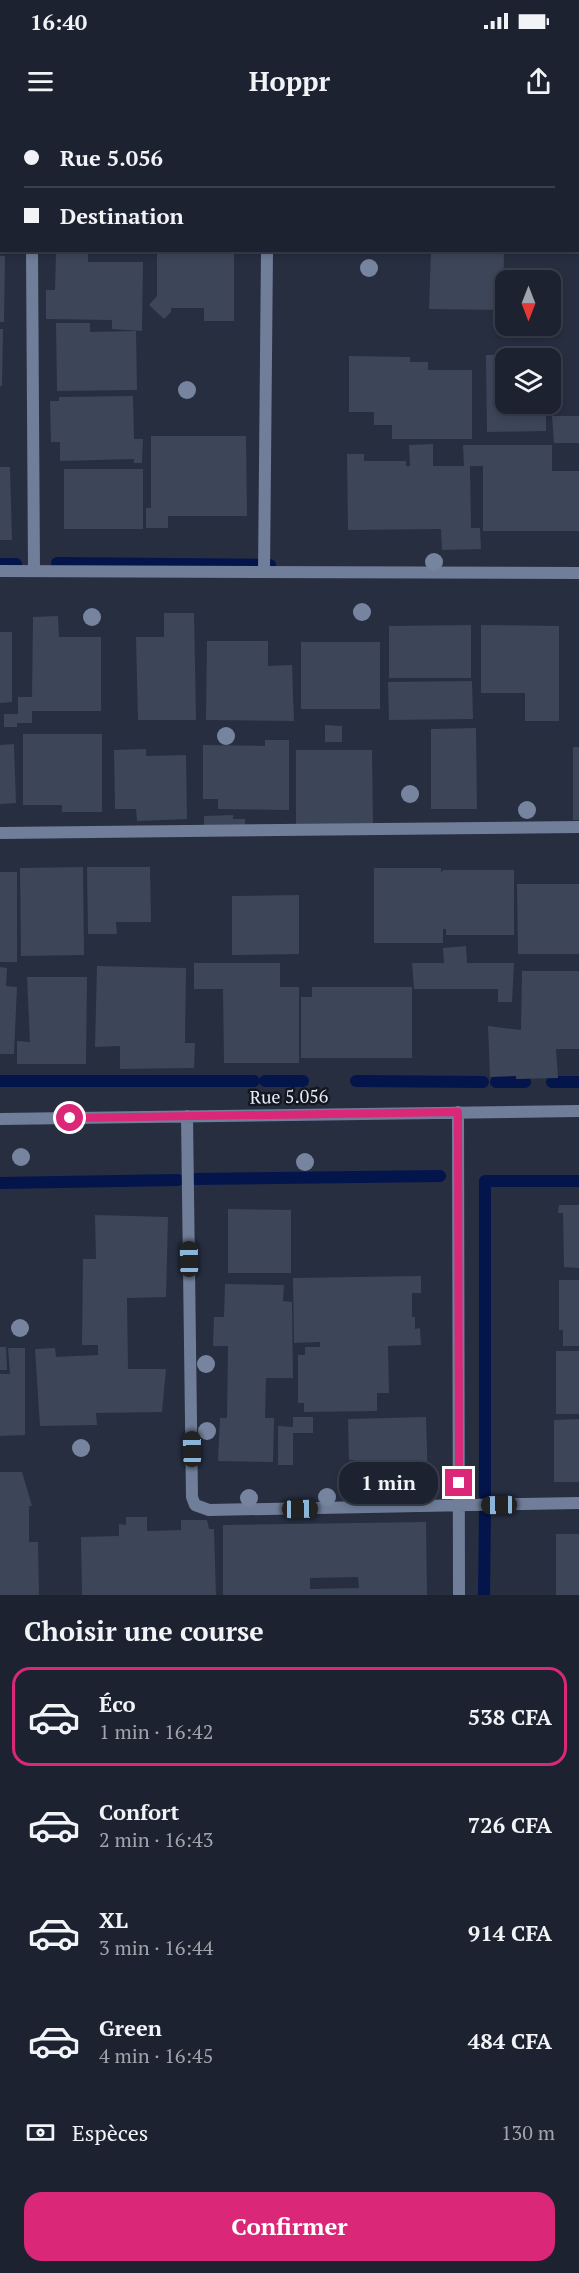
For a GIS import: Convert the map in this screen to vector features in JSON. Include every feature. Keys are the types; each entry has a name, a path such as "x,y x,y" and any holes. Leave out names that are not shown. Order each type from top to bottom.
{"street":[{"path":"32,252 34,571"},
{"path":"264,572 267,252"},
{"path":"0,571 579,573"},
{"path":"0,833 579,827"},
{"name":"Rue 5.056","path":"0,1119 579,1111"},
{"path":"458,1112 459,1595"},
{"path":"187,1116 192,1497 195,1505 209,1510 579,1503"}],"building":[{"path":"157,252 234,252 234,321 204,321 204,308 171,308 171,312 164,319 149,305 157,296"},
{"path":"431,252 504,252 504,270 495,270 495,310 429,309"},
{"path":"56,253 88,254 88,262 143,262 142,331 112,329 112,320 46,319 46,290 55,290"},
{"path":"0,256 5,256 4,322 0,322"},
{"path":"56,323 90,323 90,332 136,331 137,390 57,391"},
{"path":"0,329 3,329 2,386 0,386"},
{"path":"486,355 495,355 495,414 546,414 546,431 487,432"},
{"path":"349,356 410,357 410,362 428,362 428,370 472,370 472,439 392,439 392,425 374,425 374,412 349,412"},
{"path":"133,396 134,439 143,439 142,463 134,463 134,459 60,461 60,442 51,442 50,401 59,401 59,397"},
{"path":"552,416 579,416 579,443 554,443"},
{"path":"151,436 246,436 247,516 168,516 168,528 146,528 146,508 151,508"},
{"path":"433,444 433,466 464,466 463,445 552,445 552,471 579,471 579,531 483,531 483,466 470,466 471,528 480,528 481,549 442,550 441,529 348,530 347,454 364,454 364,461 406,461 406,466 410,466 409,445"},
{"path":"0,467 10,467 12,540 0,540"},
{"path":"64,469 143,469 143,529 64,529"},
{"path":"164,613 194,613 196,720 138,720 136,637 164,637"},
{"path":"58,616 59,637 101,637 101,711 32,711 32,723 17,723 17,727 4,727 4,714 18,714 18,697 32,697 33,617"},
{"path":"471,625 471,678 389,678 389,626"},
{"path":"481,625 559,626 559,721 525,721 525,693 481,693"},
{"path":"0,632 12,632 12,702 0,703"},
{"path":"207,641 268,641 268,666 292,665 294,721 206,720"},
{"path":"301,642 380,642 380,709 301,709"},
{"path":"472,681 473,719 389,720 388,682"},
{"path":"325,725 342,726 342,742 325,742"},
{"path":"476,728 477,809 431,809 431,729"},
{"path":"23,734 102,734 102,812 62,812 62,805 23,805"},
{"path":"265,740 289,740 289,810 218,809 218,799 203,799 203,745 265,746"},
{"path":"14,744 16,803 0,804 0,745"},
{"path":"573,747 579,747 579,820 573,820"},
{"path":"146,749 146,756 186,755 187,819 137,821 136,809 115,809 114,750"},
{"path":"296,750 372,750 373,824 296,824"},
{"path":"233,815 233,819 245,819 245,829 204,829 204,816"},
{"path":"83,867 84,955 21,956 20,868"},
{"path":"87,867 150,867 151,922 116,922 117,934 88,934"},
{"path":"374,868 441,868 441,873 443,870 514,870 514,935 446,935 446,929 443,929 443,943 374,943"},
{"path":"0,872 17,872 17,962 0,962"},
{"path":"517,884 579,884 579,954 518,954"},
{"path":"299,895 299,954 232,955 232,896"},
{"path":"466,946 467,963 514,963 512,1002 498,1002 498,989 414,989 412,963 444,963 443,948"},
{"path":"194,963 280,963 280,987 299,987 299,1063 224,1063 223,989 194,989"},
{"path":"97,966 186,968 185,1043 195,1043 194,1068 120,1069 120,1046 95,1047"},
{"path":"0,967 7,968 6,986 17,987 14,1054 0,1054"},
{"path":"522,971 579,971 579,1049 556,1049 558,1078 490,1077 488,1026 521,1030"},
{"path":"27,977 87,977 86,1064 17,1064 17,1041 30,1042"},
{"path":"312,987 412,987 412,1058 301,1058 301,997 312,997"},
{"path":"559,1205 579,1205 579,1268 564,1267 563,1213 558,1213"},
{"path":"228,1209 291,1210 291,1273 228,1273"},
{"path":"95,1215 168,1217 166,1297 127,1298 128,1369 166,1369 162,1412 96,1413 97,1425 40,1426 35,1349 55,1348 56,1357 98,1355 98,1345 82,1345 83,1259 96,1259"},
{"path":"421,1276 421,1293 412,1293 412,1317 415,1317 415,1329 420,1328 421,1345 388,1346 389,1393 377,1393 377,1411 304,1412 304,1403 298,1403 298,1355 305,1355 305,1347 320,1347 320,1342 294,1343 293,1278"},
{"path":"559,1280 579,1280 579,1346 563,1346 563,1330 559,1330"},
{"path":"225,1284 284,1285 283,1301 292,1302 293,1378 266,1378 265,1418 274,1418 273,1462 218,1461 220,1418 227,1418 228,1346 213,1346 214,1317 224,1317"},
{"path":"0,1347 6,1347 7,1370 0,1370"},
{"path":"8,1348 25,1348 25,1435 0,1436 0,1374 10,1374"},
{"path":"556,1351 579,1351 579,1414 556,1414"},
{"path":"293,1417 313,1417 313,1433 293,1433 293,1465 278,1465 278,1426 293,1427"},
{"path":"426,1417 428,1485 355,1486 354,1460 349,1460 348,1419"},
{"path":"579,1419 579,1482 554,1482 554,1420"},
{"path":"0,1472 22,1472 32,1506 29,1506 29,1542 38,1542 39,1595 0,1595"},
{"path":"126,1517 147,1517 147,1531 181,1530 181,1520 207,1520 209,1529 214,1529 216,1595 82,1595 81,1537 119,1536 119,1524 126,1525"},
{"path":"426,1522 427,1595 223,1595 223,1525","holes":["358,1577 359,1588 310,1589 310,1578"]},
{"path":"556,1534 579,1534 579,1595 556,1595"}],"waterway":[{"path":"57,563 270,565"},
{"path":"0,564 16,564"},
{"path":"0,1081 254,1081"},
{"path":"265,1081 303,1081"},
{"path":"356,1081 483,1082"},
{"path":"496,1082 525,1082"},
{"path":"552,1082 579,1082"},
{"path":"195,1179 440,1176"},
{"path":"0,1183 178,1180"},
{"path":"485,1495 485,1181 579,1181"},
{"path":"484,1595 485,1511"}],"route":[{"path":"70,1118 458,1112 459,1483"}]}
